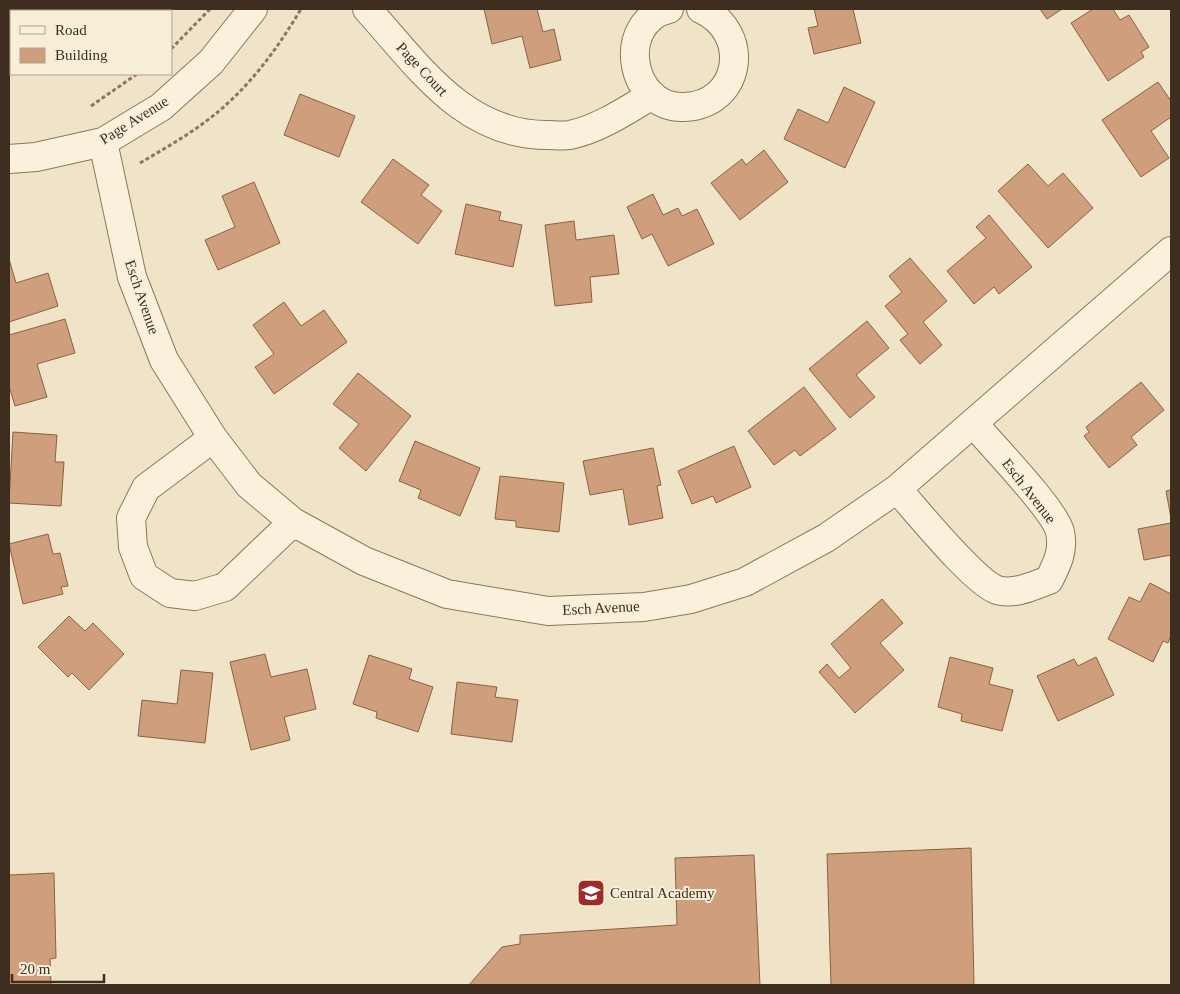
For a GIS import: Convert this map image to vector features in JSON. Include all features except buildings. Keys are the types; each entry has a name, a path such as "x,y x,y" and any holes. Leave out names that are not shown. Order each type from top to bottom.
{"street":[{"name":"Page Avenue","path":"9,159 36,156 103,142 161,107 211,62 253,9"},
{"name":"Page Court","path":"367,9 444,95 471,114 498,127 530,135 570,135 611,120 652,95"},
{"path":"668,9 649,20 639,33 634,50 634,67 641,82 652,95 666,104 682,107 698,105 713,98 725,87 732,72 735,56 732,40 724,25 712,14 701,9"},
{"name":"Esch Avenue","path":"103,142 132,277 164,360 213,438 250,485 293,522 364,562 447,594 548,611 644,607 690,598 745,582 826,538 897,489 1171,251"},
{"name":"Esch Avenue","path":"897,489 976,576 998,590 1024,590 1049,580 1061,556 1060,531 1050,512 973,423"},
{"path":"213,438 146,488 131,518 133,546 144,576 170,593 196,596 225,588 293,522"}],"path":[{"path":"172,48 210,9"},
{"path":"140,163 206,122 235,96 256,75 284,38 301,9"},
{"path":"91,106 136,75"}],"place":[{"name":"Central Academy","path":"591,893"}]}
